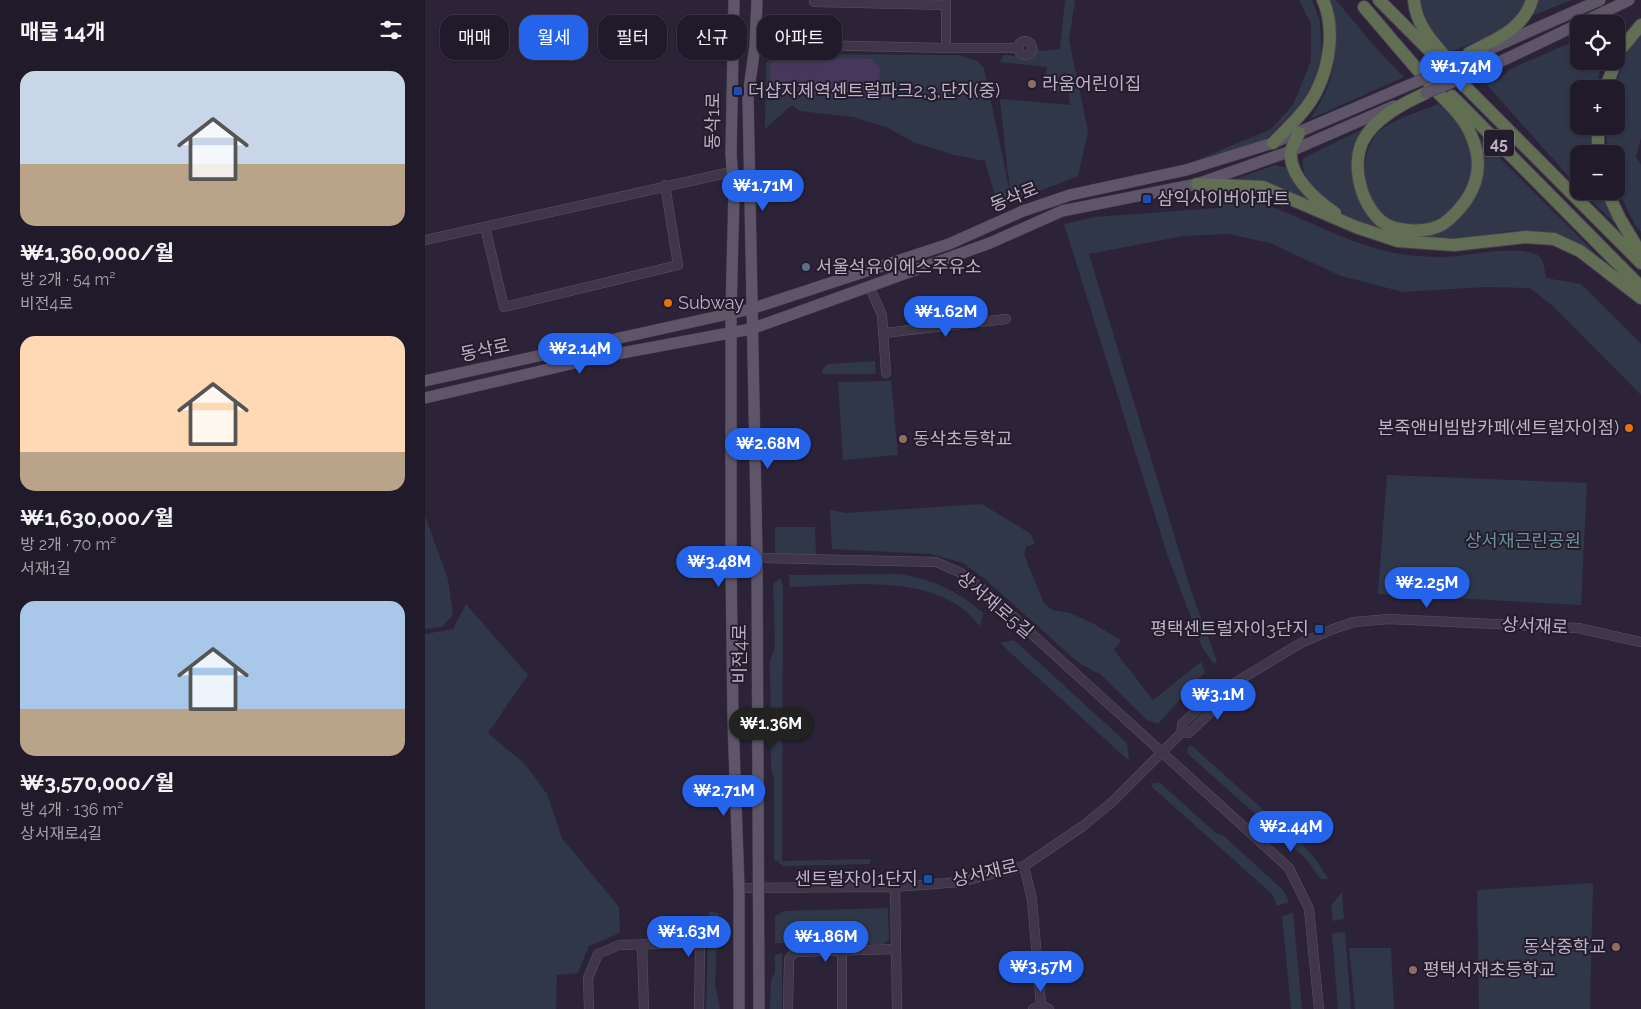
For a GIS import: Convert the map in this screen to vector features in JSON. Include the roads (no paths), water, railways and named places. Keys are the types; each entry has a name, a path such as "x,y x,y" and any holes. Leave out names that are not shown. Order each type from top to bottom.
{"highway":[{"path":"1273,143 1297,119 1317,90 1325,65 1330,39 1328,12 1323,0"},
{"name":"45","path":"1379,0 1641,263"},
{"path":"1414,0 1415,12 1423,29 1507,129"},
{"path":"1470,55 1511,31 1523,19 1532,0"},
{"path":"1360,4 1456,112 1471,132 1479,156 1477,180 1459,211 1442,224 1409,230 1382,221 1365,200 1358,179 1359,153 1366,135 1377,122 1404,103 1425,93"},
{"name":"45","path":"1360,4 1396,36 1460,104 1641,287"},
{"path":"1625,45 1641,24"},
{"path":"1299,133 1291,151 1294,168 1310,192 1356,227"},
{"path":"1197,184 1263,187 1356,227 1398,241 1455,245 1526,237 1554,239 1580,251 1641,298"},
{"path":"1611,200 1641,254"}],"main road":[{"name":"동삭1로","path":"731,333 734,194 731,172 735,0"},
{"name":"동삭1로","path":"751,329 748,96 755,46 757,0"},
{"name":"동삭로","path":"425,381 751,309 949,244 1023,211 1070,195 1186,170 1273,143 1416,82 1470,55 1600,0"},
{"name":"동삭로","path":"1597,15 1628,0"},
{"name":"동삭로","path":"425,398 600,357 751,329 990,243 1062,211 1197,184 1291,151 1487,68 1570,28"},
{"name":"비전4로","path":"751,329 757,558 759,1009"},
{"name":"비전4로","path":"731,333 733,720 739,888 739,1009"}],"street":[{"path":"814,0 814,2 946,2 946,48"},
{"path":"842,46 1019,48"},
{"path":"425,240 665,185 731,172"},
{"path":"485,227 504,307 678,265 665,185"},
{"path":"869,286 882,315 886,374"},
{"path":"884,333 1006,319"},
{"name":"상서재로5길","path":"757,558 936,562 961,572 987,593 1161,754 1289,868 1309,909 1319,1009"},
{"name":"상서재로","path":"739,888 895,887 960,882 1024,866 1083,826 1161,754 1182,732 1182,724 1224,684 1233,684 1301,643 1354,622 1381,620 1578,628 1641,642"},
{"path":"1024,866 1032,900 1041,1008"},
{"path":"895,887 897,1009"},
{"path":"589,1009 588,978 598,954 619,945 690,943 698,946 701,954 699,1009"},
{"path":"642,945 644,1009"},
{"path":"788,1009 789,959 795,952 896,949"},
{"path":"842,1009 843,951"}],"place":[{"name":"라움어린이집","path":"1032,84"},
{"name":"더샵지제역센트럴파크2,3,단지(중)","path":"738,91"},
{"name":"삼익사이버아파트","path":"1147,199"},
{"name":"서울석유이에스주유소","path":"806,267"},
{"name":"Subway","path":"668,303"},
{"name":"본죽앤비빔밥카페(센트럴자이점)","path":"1629,428"},
{"name":"동삭초등학교","path":"903,439"},
{"name":"평택센트럴자이3단지","path":"1319,629"},
{"name":"센트럴자이1단지","path":"928,879"},
{"name":"동삭중학교","path":"1616,947"},
{"name":"평택서재초등학교","path":"1413,970"}],"park label":[{"name":"상서재근린공원","path":"1523,541"}]}
